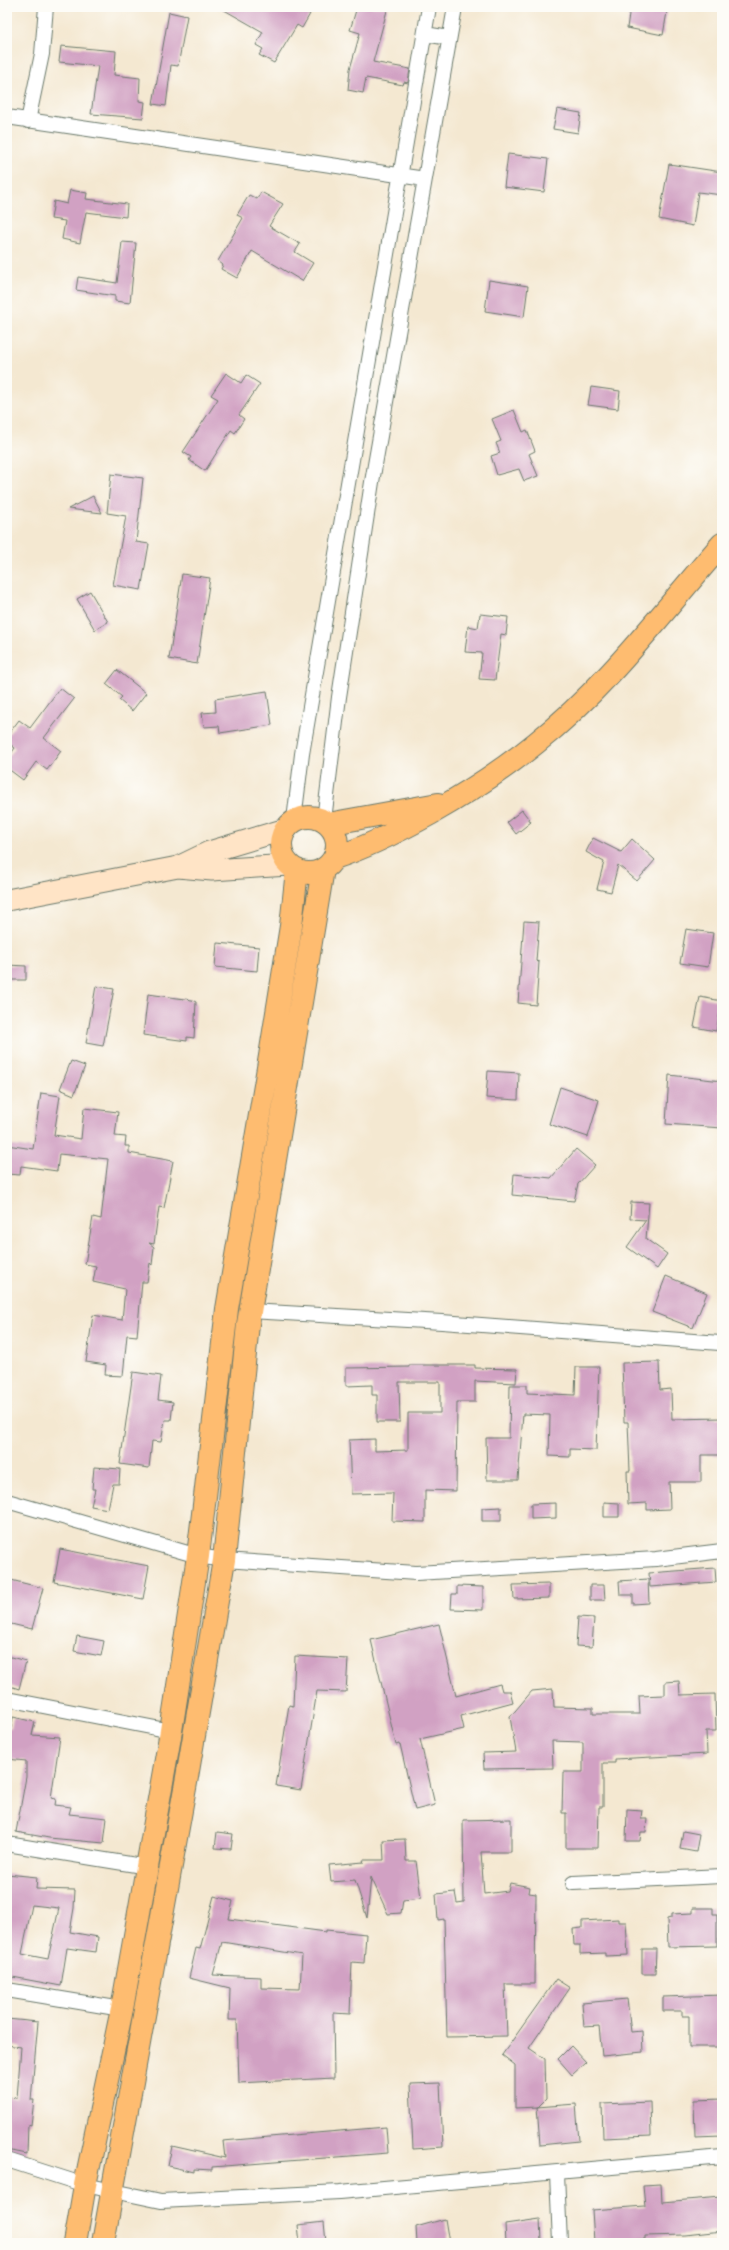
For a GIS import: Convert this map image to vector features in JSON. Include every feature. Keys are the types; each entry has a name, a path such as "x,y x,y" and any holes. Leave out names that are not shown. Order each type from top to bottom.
{"main road":[{"path":"178,867 212,870 293,867 314,873 328,864 379,841 450,802 503,768 537,742 587,696 722,544"},
{"path":"326,822 450,802"},
{"path":"7,900 178,867 209,852 290,825 312,816 326,822 334,831 337,840 337,850 328,864 250,1311 224,1560 187,1777 103,2243"},
{"path":"75,2243 85,2185 122,2009 148,1867 198,1556 227,1309 291,926 293,867 282,851 281,844 290,825"},
{"path":"162,1774 187,1777"}],"street":[{"path":"28,121 42,54 46,7"},
{"path":"290,825 429,7"},
{"path":"326,822 338,697 372,482 455,7"},
{"path":"425,34 449,38"},
{"path":"7,117 426,179"},
{"path":"250,1311 442,1322 720,1343"},
{"path":"7,1501 198,1556 224,1560 416,1573 656,1559 722,1551"},
{"path":"7,1699 170,1731"},
{"path":"7,1844 148,1867"},
{"path":"573,1883 722,1876"},
{"path":"7,1990 122,2009"},
{"path":"7,2160 85,2185 162,2201 340,2192 557,2174 722,2157"},
{"path":"557,2174 560,2243"}],"building":[{"path":"219,7 307,7 305,11 310,14 302,28 297,25 274,63 259,55 263,49 256,45 263,32"},
{"path":"357,7 388,7 373,62 410,69 408,83 404,82 403,85 366,78 363,93 348,90 350,69 360,33 350,30"},
{"path":"630,7 643,7 667,12 663,35 627,28"},
{"path":"169,12 187,16 178,66 171,65 166,106 153,104"},
{"path":"61,46 116,51 114,75 140,78 139,101 145,102 143,118 91,114 98,66 59,62"},
{"path":"557,109 581,113 578,133 553,129"},
{"path":"508,154 548,159 544,192 504,187"},
{"path":"669,164 722,172 722,195 698,192 693,226 659,219"},
{"path":"70,190 87,193 86,199 127,204 126,217 86,212 80,243 62,239 65,221 51,219 54,201 67,204"},
{"path":"261,192 283,204 269,226 300,244 295,252 313,263 302,281 252,251 237,278 221,269 223,265 218,261 243,218 237,215 249,195 257,199"},
{"path":"122,242 136,243 130,303 115,301 115,296 76,290 78,277 117,283"},
{"path":"489,280 528,286 524,317 485,311"},
{"path":"226,373 241,383 246,375 260,384 239,415 244,419 235,433 231,430 205,471 189,460 191,457 183,452 218,399 211,395"},
{"path":"591,387 620,391 618,409 588,405"},
{"path":"514,410 523,432 527,430 535,451 529,454 538,476 524,481 519,469 497,475 491,456 500,453 496,443 501,441 492,419"},
{"path":"111,474 143,478 136,542 149,544 141,590 113,585 126,516 107,513"},
{"path":"93,496 102,513 68,509"},
{"path":"182,574 210,578 197,664 169,659"},
{"path":"90,591 108,622 95,630 77,599"},
{"path":"480,614 508,617 506,635 501,634 495,680 479,679 482,653 465,652 468,626 478,628"},
{"path":"117,670 146,693 132,711 119,700 122,697 106,684"},
{"path":"60,688 74,699 44,738 61,751 47,770 36,762 23,780 7,768 7,759 15,748 7,742 7,736 19,720 30,728"},
{"path":"267,691 272,725 220,733 219,726 204,727 202,713 216,712 215,699"},
{"path":"522,810 531,822 516,834 507,822"},
{"path":"593,838 621,852 632,839 655,860 637,881 618,865 611,892 597,889 604,862 586,852"},
{"path":"524,921 539,922 536,961 539,962 536,1005 518,1003"},
{"path":"686,929 713,933 708,967 680,963"},
{"path":"217,943 259,947 257,971 215,967"},
{"path":"7,965 26,966 26,980 7,980"},
{"path":"96,986 114,989 103,1046 86,1043"},
{"path":"148,994 192,1000 196,1002 194,1038 187,1037 187,1041 143,1035"},
{"path":"700,997 722,1001 716,1031 694,1027"},
{"path":"71,1061 85,1066 74,1095 60,1089"},
{"path":"488,1071 519,1073 518,1100 486,1098"},
{"path":"669,1075 722,1081 722,1128 666,1124"},
{"path":"560,1087 599,1100 588,1137 549,1124"},
{"path":"41,1093 60,1096 54,1135 81,1139 84,1108 118,1112 115,1136 126,1137 125,1146 129,1146 129,1153 173,1161 164,1208 159,1207 154,1244 149,1243 154,1247 152,1265 150,1263 147,1282 142,1282 137,1336 127,1335 123,1376 105,1375 106,1365 86,1362 93,1315 122,1320 125,1289 93,1282 96,1266 85,1264 93,1217 101,1219 108,1159 59,1154 57,1171 21,1166 20,1175 7,1174 7,1145 33,1149"},
{"path":"576,1149 595,1165 578,1184 574,1201 512,1195 514,1174 551,1178"},
{"path":"631,1202 649,1203 646,1239 667,1254 657,1269 627,1247 646,1220 630,1219"},
{"path":"666,1276 707,1293 693,1328 652,1312"},
{"path":"659,1362 660,1390 671,1389 672,1419 722,1418 722,1455 701,1455 701,1482 669,1482 670,1509 647,1510 647,1503 628,1504 627,1471 630,1471 628,1422 624,1422 622,1363"},
{"path":"409,1365 475,1365 475,1368 517,1369 516,1383 475,1381 475,1402 457,1402 456,1491 425,1490 425,1522 392,1521 393,1493 351,1494 349,1440 375,1439 375,1451 408,1450 408,1413 440,1413 440,1382 399,1382 400,1422 377,1422 377,1395 372,1395 372,1385 346,1386 346,1368 409,1367"},
{"path":"576,1367 599,1367 596,1450 570,1449 570,1457 549,1456 550,1415 523,1414 518,1480 487,1480 486,1438 509,1438 510,1385 527,1385 527,1393 575,1395"},
{"path":"133,1372 161,1376 158,1400 173,1402 171,1420 165,1420 161,1442 152,1441 149,1468 120,1464"},
{"path":"94,1467 120,1469 119,1484 113,1484 108,1509 91,1506 95,1489 92,1489"},
{"path":"604,1502 619,1503 619,1517 604,1517"},
{"path":"556,1503 556,1518 531,1519 531,1504"},
{"path":"501,1507 501,1521 482,1521 482,1508"},
{"path":"60,1549 149,1566 143,1599 54,1582"},
{"path":"715,1568 716,1582 650,1587 649,1573"},
{"path":"7,1579 43,1588 32,1629 7,1623"},
{"path":"648,1579 649,1603 633,1604 633,1595 620,1595 619,1581"},
{"path":"549,1584 549,1598 514,1599 513,1585"},
{"path":"590,1585 604,1585 605,1600 590,1600"},
{"path":"457,1586 483,1587 483,1610 451,1609 452,1594 457,1594"},
{"path":"578,1617 594,1618 592,1647 576,1646"},
{"path":"439,1624 456,1696 500,1684 502,1691 510,1691 513,1702 461,1716 464,1729 420,1739 435,1805 415,1810 400,1744 396,1745 371,1640"},
{"path":"77,1636 104,1641 101,1656 74,1651"},
{"path":"7,1656 26,1661 19,1689 7,1685"},
{"path":"295,1656 348,1659 346,1692 317,1691 301,1790 276,1786 289,1705 293,1706"},
{"path":"679,1681 680,1695 715,1694 716,1731 706,1731 707,1754 615,1759 615,1763 603,1763 603,1807 599,1807 598,1848 566,1848 566,1813 562,1813 563,1772 583,1772 583,1742 552,1741 553,1768 484,1769 483,1753 516,1752 510,1717 532,1691 553,1689 554,1707 593,1708 593,1714 640,1714 639,1696 665,1695 665,1682"},
{"path":"13,1717 35,1722 32,1735 60,1737 51,1798 56,1799 55,1805 71,1807 69,1814 107,1818 104,1843 49,1838 16,1832 26,1777 26,1761 7,1759 7,1727 11,1728"},
{"path":"627,1809 642,1810 641,1818 647,1818 646,1832 641,1832 640,1841 626,1841"},
{"path":"511,1819 511,1852 481,1852 484,1894 508,1891 510,1883 530,1887 529,1893 536,1894 535,1984 505,1984 507,2036 447,2037 444,1919 438,1920 436,1894 455,1892 457,1903 464,1902 463,1820"},
{"path":"683,1831 699,1834 696,1852 680,1849"},
{"path":"217,1832 233,1834 231,1849 215,1848"},
{"path":"405,1839 406,1861 416,1861 421,1898 403,1900 401,1913 388,1914 371,1877 367,1918 355,1880 331,1882 329,1865 364,1862 363,1860 384,1860 383,1840"},
{"path":"7,1874 37,1877 36,1889 75,1890 70,1932 98,1937 96,1952 67,1948 61,1986 7,1976","holes":["32,1905 59,1908 48,1959 22,1954"]},
{"path":"214,1896 233,1901 229,1919 326,1932 326,1930 366,1934 364,1963 352,1962 350,2014 333,2013 334,2078 239,2083 237,2020 229,2020 230,1988 189,1978 196,1948 200,1949","holes":["222,1942 302,1955 300,1989 261,1988 261,1977 213,1975"]},
{"path":"693,1908 713,1908 713,1914 717,1914 717,1946 668,1947 667,1919 671,1918 671,1914 693,1913"},
{"path":"618,1919 618,1922 626,1922 628,1955 605,1956 605,1953 580,1954 580,1945 574,1945 573,1929 582,1928 582,1921"},
{"path":"642,1949 656,1949 655,1974 642,1974"},
{"path":"556,1979 570,1988 529,2048 545,2059 546,2099 538,2107 515,2108 515,2065 502,2055"},
{"path":"722,1995 722,2047 689,2047 689,2016 682,2016 682,2011 663,2011 663,1997"},
{"path":"627,1999 631,2032 642,2031 643,2052 602,2056 599,2026 584,2027 582,2003"},
{"path":"7,2019 38,2022 31,2100 34,2100 31,2125 28,2124 27,2154 7,2150 7,2097 17,2098 21,2047 7,2045"},
{"path":"571,2046 586,2062 572,2075 558,2059"},
{"path":"440,2083 443,2147 413,2149 410,2084"},
{"path":"722,2099 722,2136 695,2137 694,2100"},
{"path":"650,2102 651,2136 603,2138 602,2104"},
{"path":"576,2104 579,2141 540,2145 537,2107"},
{"path":"386,2127 388,2153 212,2167 212,2170 194,2169 194,2172 168,2166 172,2146 225,2158 223,2141"},
{"path":"661,2184 662,2202 722,2197 722,2231 685,2235 645,2236 645,2239 594,2242 592,2210 645,2206 643,2185"},
{"path":"445,2219 449,2243 417,2243 416,2227"},
{"path":"540,2219 541,2243 506,2243 505,2224"},
{"path":"324,2222 326,2243 300,2243 298,2225"}]}
